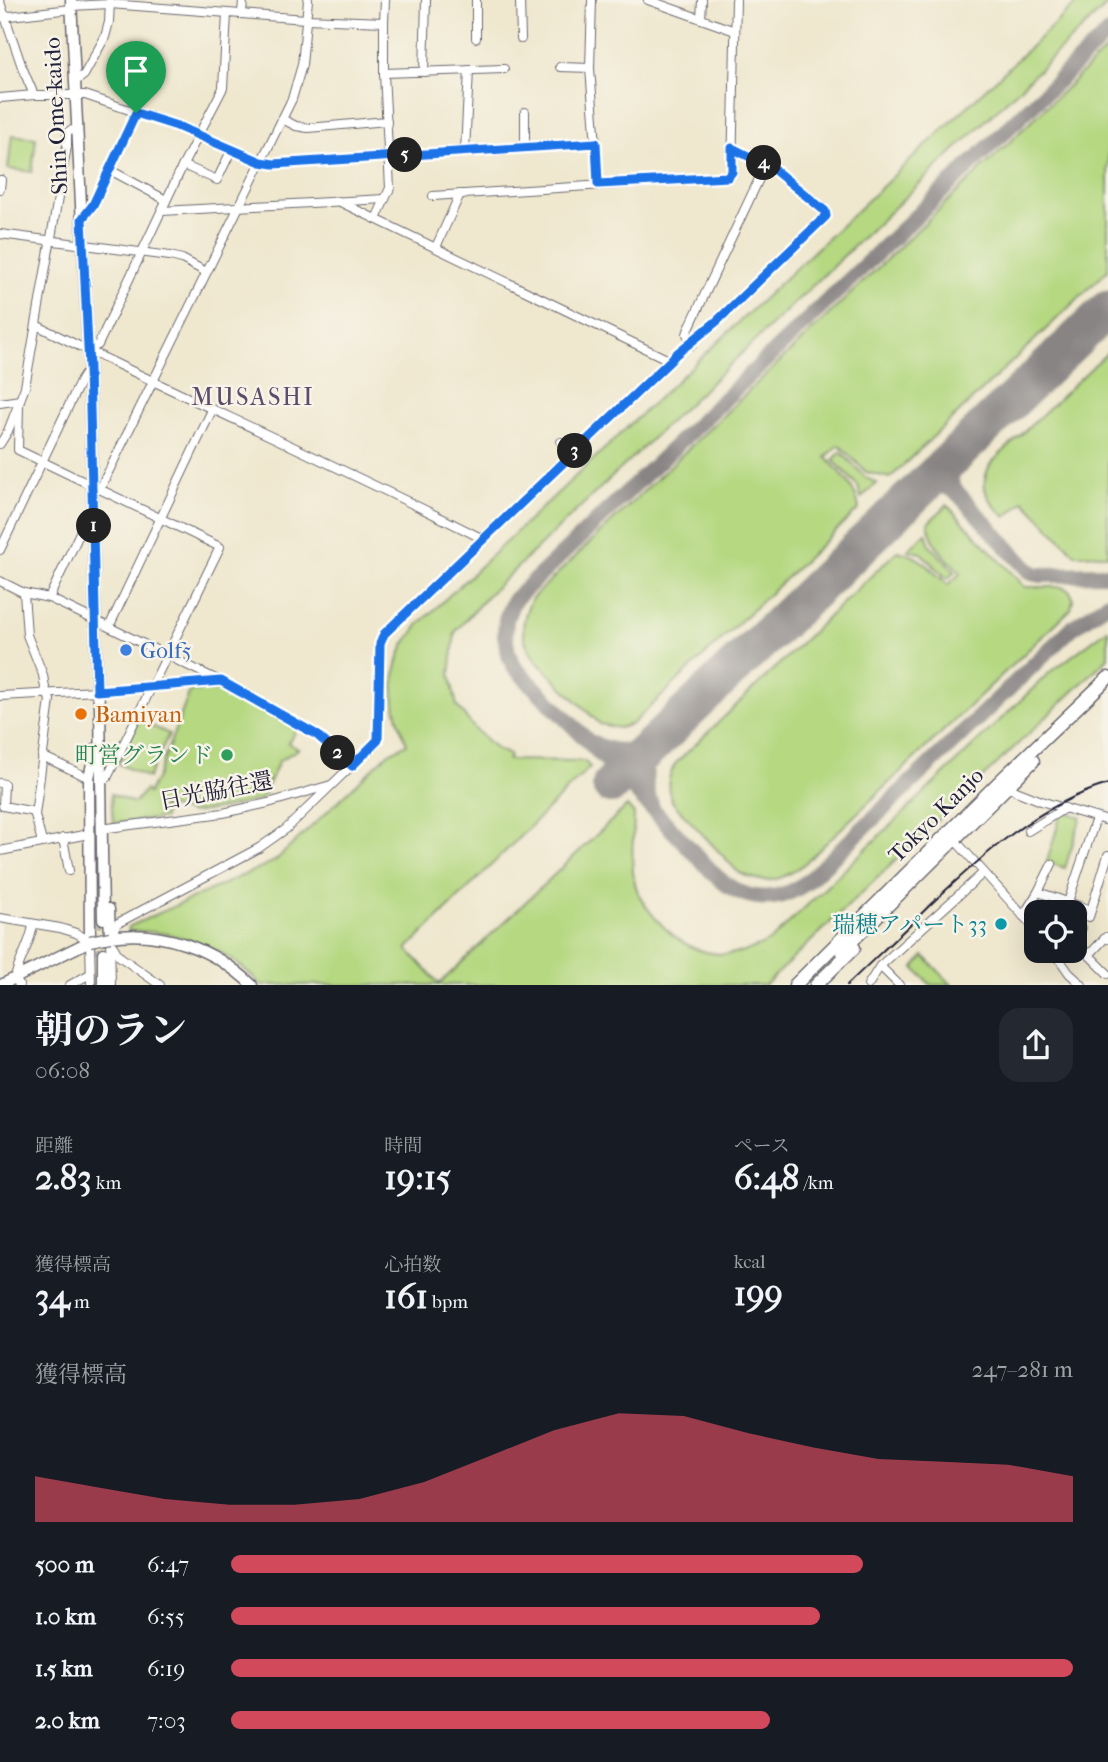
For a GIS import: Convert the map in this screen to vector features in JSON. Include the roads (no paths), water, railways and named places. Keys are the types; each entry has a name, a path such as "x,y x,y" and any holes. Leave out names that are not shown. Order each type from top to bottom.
{"highway":[{"name":"Tokyo Kanjo","path":"807,985 919,875 1004,783 1108,678"},
{"name":"Tokyo Kanjo","path":"795,985 1004,783 1108,688"},
{"path":"816,985 874,929 919,875"},
{"path":"786,985 830,943 865,916"}],"main road":[{"name":"Shin Ome-kaido","path":"71,5 97,487 93,513 97,691 94,705 98,748 100,918"},
{"path":"98,748 106,764 107,778 110,937"},
{"path":"90,941 89,778 98,748"},
{"path":"1,985 17,981 90,941 120,935 149,936 194,947 226,963 252,985"},
{"path":"100,953 101,985"}],"street":[{"path":"242,14 243,0"},
{"path":"97,487 154,381 292,99 302,65 308,0"},
{"path":"376,219 390,188 384,73 385,0"},
{"path":"424,72 426,0"},
{"path":"476,0 476,38"},
{"path":"520,0 521,38"},
{"path":"592,0 590,68 598,184"},
{"path":"648,0 735,31"},
{"path":"701,19 702,0"},
{"path":"433,196 728,177 732,172 736,0"},
{"path":"0,2 3,17 34,95"},
{"path":"3,17 71,5 110,2 227,14 384,22"},
{"path":"75,82 83,75 105,37 110,2"},
{"path":"88,350 98,345 198,134 223,88 227,14"},
{"path":"560,67 590,68"},
{"path":"384,73 504,69"},
{"path":"465,150 469,70"},
{"path":"0,98 75,94 98,99 198,134 261,162 274,164 596,143"},
{"path":"525,111 525,147"},
{"path":"82,219 93,205 136,113"},
{"path":"282,119 308,128 387,121"},
{"path":"0,444 20,402 29,365 67,146 67,133 78,129"},
{"path":"111,985 110,937 118,923 272,839 286,829 378,740 380,644 384,634 826,216 825,211 766,164 732,148"},
{"path":"183,165 217,180 232,149"},
{"path":"691,343 687,334 689,328 766,164"},
{"path":"110,170 166,200"},
{"path":"0,180 0,189"},
{"path":"436,247 460,194"},
{"path":"162,211 385,199"},
{"path":"338,201 671,360"},
{"path":"0,234 182,259 206,272"},
{"path":"36,325 212,410 273,436 483,539"},
{"path":"0,551 89,368"},
{"path":"0,403 20,402"},
{"path":"20,402 19,450 220,547 107,778"},
{"path":"109,627 212,410"},
{"path":"561,442 577,450"},
{"path":"49,598 84,524 93,513"},
{"path":"0,581 24,593 49,598 221,681 317,735 352,766"},
{"path":"24,593 27,635 50,700 36,812 43,842"},
{"path":"0,696 221,681"},
{"path":"42,756 89,778"},
{"path":"0,783 4,784 3,806 36,812"},
{"path":"1004,783 1016,792 1108,821"},
{"name":"日光脇往還","path":"107,828 223,813 331,785"},
{"path":"1028,831 1065,808"},
{"path":"1069,900 1096,818"},
{"path":"0,851 89,834"},
{"path":"62,838 69,872"},
{"path":"954,839 1023,916 1052,864"},
{"path":"1087,912 1090,914 1106,869 1108,855"},
{"path":"868,985 880,966 983,873"},
{"path":"1038,892 1062,900"},
{"path":"0,918 60,928 90,941 90,985"},
{"path":"17,981 22,955 32,936 33,925"},
{"path":"110,937 119,956 160,985"},
{"path":"1108,939 1106,937 1089,954 1108,974"},
{"path":"1062,963 1082,985"},
{"path":"880,966 899,985"},
{"path":"70,985 90,974"}],"tunnel":[{"path":"97,918 97,953"}],"railway":[{"path":"847,985 992,849 1058,805 1108,784"}],"place":[{"name":"Golf5","path":"126,650"},
{"name":"Bamiyan","path":"81,714"},
{"name":"町営グランド","path":"227,755"},
{"name":"瑞穂アパート33","path":"1001,924"}],"district":[{"name":"MUSASHI","path":"253,397"}]}
